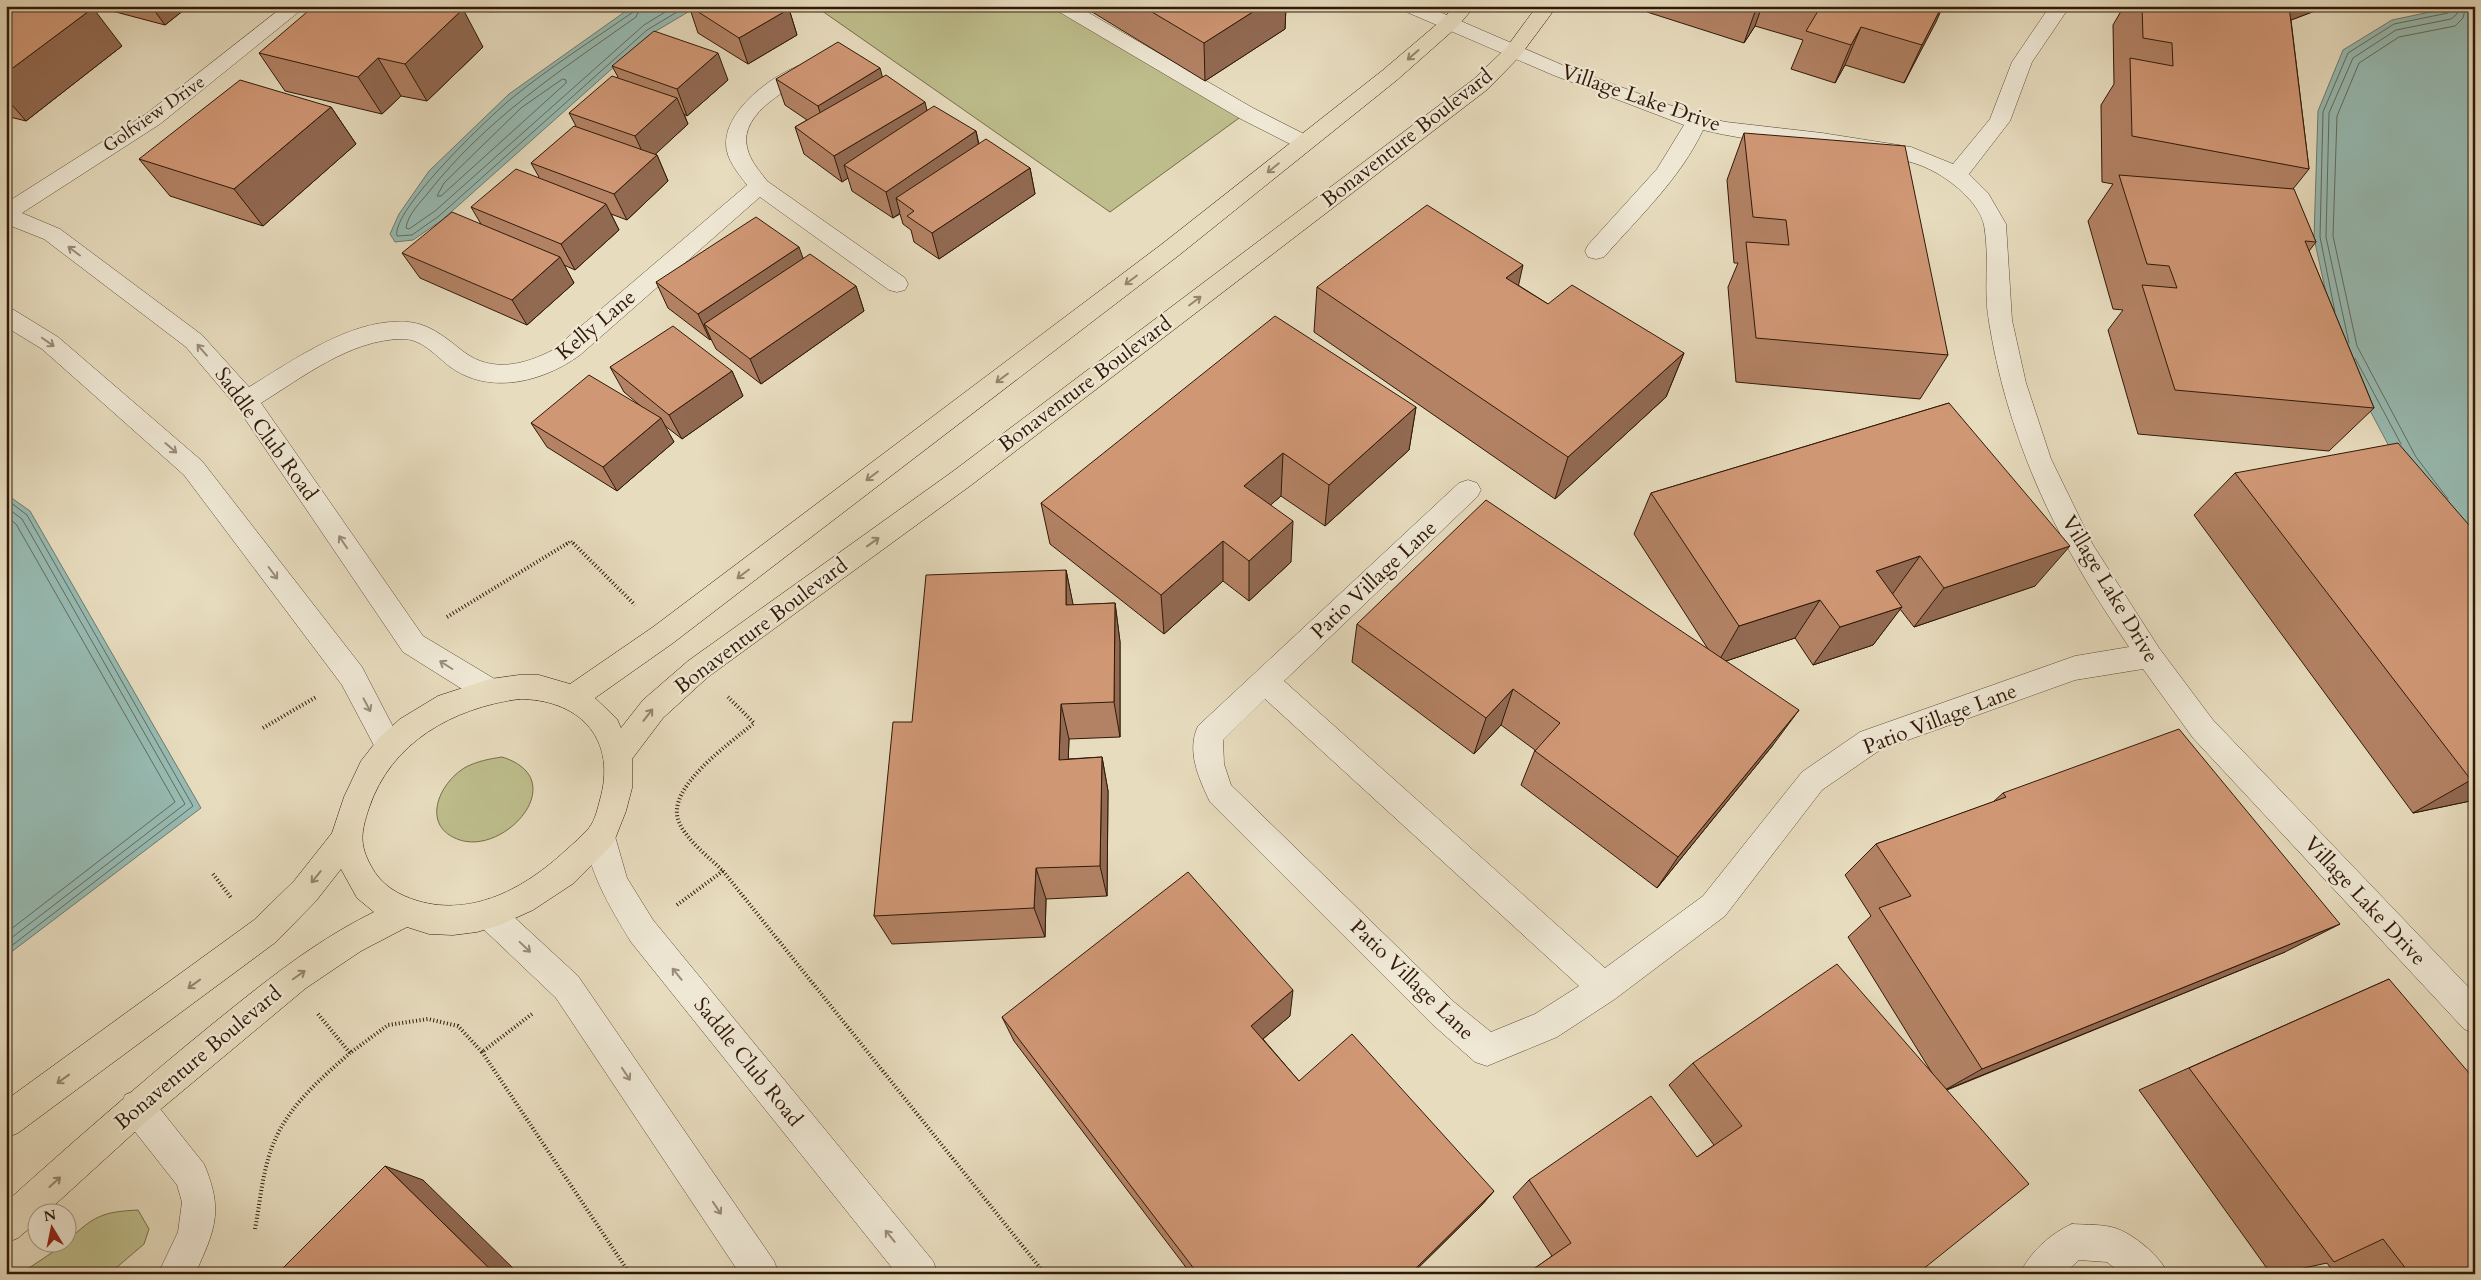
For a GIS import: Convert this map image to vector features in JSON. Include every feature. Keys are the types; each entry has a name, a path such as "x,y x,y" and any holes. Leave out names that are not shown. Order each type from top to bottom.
{"main road":[{"name":"Bonaventure Boulevard","path":"618,754 653,709 698,669 976,467 1481,84 1513,52 1547,6"},
{"path":"574,698 663,634 1170,250 1390,75 1457,15"},
{"path":"6,1121 259,936 305,891 346,839 362,786 389,746 410,728 448,704 488,690 519,686 548,688 574,698 595,711 610,730 618,754 618,785 601,836 560,877 526,900 489,914 455,920 422,917 405,912 371,892 357,870 346,839"},
{"name":"Bonaventure Boulevard","path":"6,1226 137,1107 291,981 350,940 405,912"}],"street":[{"name":"Golfview Drive","path":"6,214 153,119 296,6"},
{"path":"1063,6 1252,116 1305,143"},
{"name":"Village Lake Drive","path":"1409,6 1457,15 1513,52 1696,122 1726,128 1903,152 1937,164 1956,175 1980,198 1995,224 2000,320 2014,383 2038,459 2083,552 2149,656 2203,729 2475,1018"},
{"path":"1956,175 2000,121 2022,62 2060,6"},
{"path":"822,62 753,103 745,113 736,136 737,149 747,174 758,186 897,284"},
{"path":"1596,251 1688,143 1696,122"},
{"name":"Kelly Lane","path":"246,400 331,351 357,339 390,331 408,330 423,334 436,340 468,367 495,374 524,372 551,363 572,348 758,186"},
{"name":"Saddle Club Road","path":"6,214 52,234 194,341 246,400 413,644 488,690"},
{"path":"6,316 50,343 193,468 352,676 389,746"},
{"name":"Patio Village Lane","path":"1468,490 1208,735 1209,764 1220,793 1443,1013 1487,1050 1546,1026 1604,988 1714,906 1812,781 1870,741 2075,668 2149,656"},
{"path":"1266,682 1604,988"},
{"name":"Saddle Club Road","path":"601,836 613,883 642,931 920,1274"},
{"path":"489,914 567,988 761,1274"},
{"path":"137,1107 192,1176 199,1202 195,1234 176,1274"},
{"path":"2038,1274 2072,1242 2114,1245 2150,1274"}],"path":[{"path":"444,618 572,541 663,634"},
{"path":"698,669 754,723 688,782 678,798 676,811 679,822 723,871 1045,1274"},
{"path":"263,728 323,692"},
{"path":"642,931 723,871"},
{"path":"213,874 259,936"},
{"path":"291,981 350,1053"},
{"path":"482,1052 567,988"},
{"path":"255,1229 271,1150 285,1120 307,1091 350,1053 388,1025 428,1018 458,1026 482,1052 630,1274"}],"green space":[{"path":"815,6 1063,6 1246,113 1110,212"},
{"path":"502,757 522,767 532,781 532,797 525,812 512,826 496,836 478,842 460,840 448,834 440,825 437,815 441,794 448,783 466,767"},
{"path":"138,1210 149,1229 144,1244 109,1274 20,1274 53,1252 78,1252 78,1231 92,1220 115,1212"}],"water":[{"path":"633,6 698,6 651,34 442,220 413,240 395,242 390,234 399,214 429,171 509,94"},
{"path":"2454,7 2475,7 2475,565 2400,467 2339,352 2314,238 2318,111 2343,50 2392,20"},
{"path":"6,494 30,511 201,808 6,956"}],"building":[{"path":"6,6 84,6 93,8 6,73"},
{"path":"314,6 451,6 463,9 405,64 378,58 358,77 259,53"},
{"path":"689,6 786,6 789,9 739,38"},
{"path":"1142,6 1262,6 1204,43"},
{"path":"1821,6 1942,6 1922,45 1861,27 1851,45 1806,31"},
{"path":"2142,6 2289,6 2309,169 2132,136 2130,58 2173,66 2172,43 2143,38"},
{"path":"654,31 718,53 677,89 612,66"},
{"path":"838,42 880,68 818,106 776,79"},
{"path":"886,75 925,102 834,156 795,127"},
{"path":"612,76 677,98 635,136 569,113"},
{"path":"240,80 331,107 234,189 139,159"},
{"path":"934,106 976,131 886,192 844,165"},
{"path":"574,126 657,155 614,194 531,163"},
{"path":"1744,133 1905,146 1948,355 1756,338 1746,242 1789,245 1786,220 1753,217"},
{"path":"986,139 1030,168 932,233 907,216 914,211 896,198"},
{"path":"516,169 606,204 561,244 471,207"},
{"path":"2119,175 2294,189 2316,242 2305,241 2374,408 2175,390 2142,285 2177,288 2169,266 2147,264"},
{"path":"1427,205 1523,265 1506,278 1548,304 1572,285 1684,353 1568,457 1317,287"},
{"path":"452,212 560,257 512,300 402,253"},
{"path":"756,217 799,247 698,314 656,282"},
{"path":"810,254 856,286 750,359 704,324"},
{"path":"1275,316 1416,407 1329,485 1283,453 1244,486 1293,521 1249,561 1223,541 1161,595 1041,503"},
{"path":"673,326 732,371 669,415 610,367"},
{"path":"589,375 661,418 603,467 531,423"},
{"path":"1949,403 2070,546 1944,588 1920,556 1876,571 1902,607 1840,627 1820,600 1739,626 1651,493"},
{"path":"2398,443 2475,532 2475,779 2471,780 2235,473"},
{"path":"1486,500 1799,710 1678,857 1535,751 1560,723 1513,689 1486,718 1357,624"},
{"path":"1066,570 1066,605 1115,603 1114,702 1061,704 1059,760 1102,757 1100,866 1036,868 1034,908 874,916 893,722 912,722 926,575"},
{"path":"2179,729 2340,924 1982,1069 1879,908 1911,896 1876,844 2006,797 2003,793"},
{"path":"1188,872 1293,990 1251,1026 1299,1081 1352,1034 1494,1191 1410,1274 1198,1274 1002,1017"},
{"path":"1837,964 2029,1184 1917,1274 1534,1274 1532,1270 1571,1243 1529,1180 1651,1096 1697,1157 1742,1126 1693,1063"},
{"path":"2389,979 2475,1080 2475,1274 2410,1274 2383,1239 2334,1262 2189,1068"},
{"path":"385,1166 495,1274 277,1274"}]}
